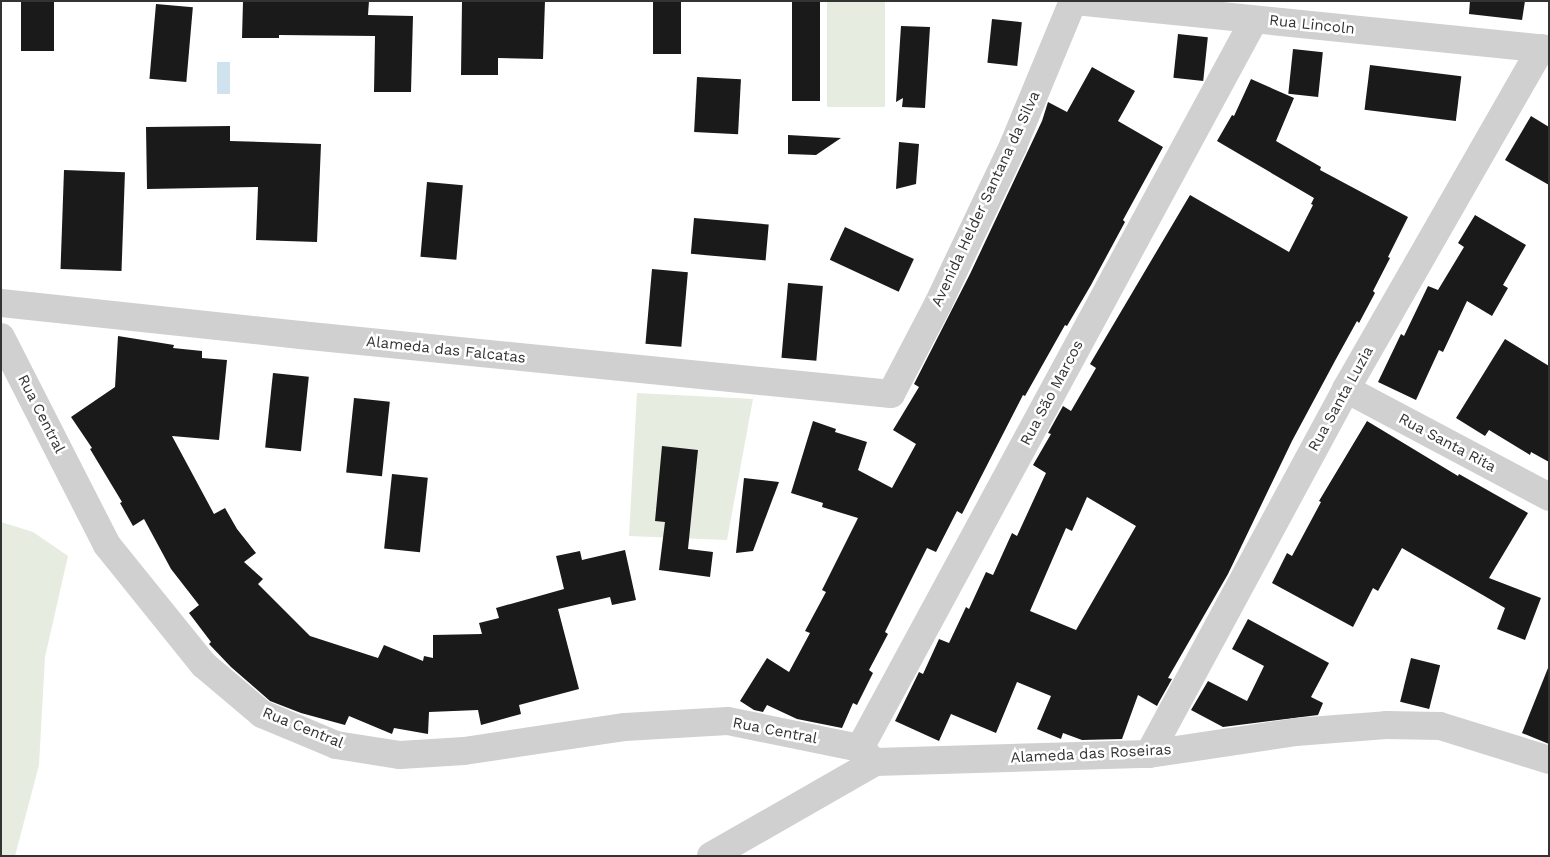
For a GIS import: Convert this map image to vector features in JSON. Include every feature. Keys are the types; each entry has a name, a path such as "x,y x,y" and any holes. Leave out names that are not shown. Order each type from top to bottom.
{"street":[{"name":"Rua Lincoln","path":"1074,1 1545,49"},
{"name":"Avenida Helder Santana da Silva","path":"891,394 938,304 1013,146 1074,1"},
{"name":"Rua São Marcos","path":"868,755 1254,20"},
{"name":"Rua Santa Luzia","path":"1149,754 1346,389 1545,49"},
{"name":"Alameda das Falcatas","path":"1,302 300,336 891,394"},
{"name":"Rua Central","path":"1,337 107,545 204,665 262,714 336,744 400,755 464,751 625,727 728,721 868,755"},
{"name":"Rua Santa Rita","path":"1346,389 1549,497"},
{"name":"Alameda das Roseiras","path":"712,856 868,755 1149,754 1296,732 1386,724 1440,726 1549,760"}],"shaded area":[{"path":"827,1 885,1 885,107 827,107"},
{"path":"637,393 753,399 727,540 629,536"},
{"path":"1,522 33,532 68,556 45,657 39,765 15,856 1,856"}],"water":[{"path":"217,62 230,62 230,94 217,94"}],"building":[{"path":"21,1 54,1 54,51 21,51"},
{"path":"243,1 369,1 368,15 413,16 411,92 374,92 375,36 279,35 279,38 242,38"},
{"path":"462,1 545,1 543,59 498,58 498,75 461,75"},
{"path":"653,1 681,1 681,54 653,54"},
{"path":"792,1 820,1 820,101 792,101"},
{"path":"1470,1 1525,1 1522,20 1469,14"},
{"path":"156,4 193,7 186,82 149,79"},
{"path":"992,19 1022,22 1017,66 987,63"},
{"path":"901,26 930,27 925,108 902,107 903,98 896,102"},
{"path":"1178,34 1208,37 1203,81 1173,78"},
{"path":"1293,49 1323,52 1318,97 1288,94"},
{"path":"1370,65 1461,76 1456,121 1365,110"},
{"path":"1092,67 1135,91 1118,121 1163,147 1123,220 1125,222 1067,326 1065,325 1025,396 1023,395 962,514 957,511 936,552 927,548 885,632 888,634 869,670 873,673 857,705 853,703 842,728 797,719 767,705 763,712 754,710 740,701 767,658 789,672 810,633 805,631 826,592 822,590 858,518 822,507 823,503 791,493 813,421 836,429 835,432 867,442 858,470 892,488 916,444 893,430 919,387 914,384 970,274 1042,121 1048,102 1067,112"},
{"path":"697,77 741,79 738,134 694,132"},
{"path":"1251,79 1294,98 1276,141 1321,167 1320,170 1408,217 1373,291 1375,293 1359,323 1357,321 1292,441 1228,574 1168,678 1172,679 1157,706 1138,695 1122,739 1082,740 1063,733 1061,739 1037,729 1051,696 1017,682 996,733 951,714 939,741 895,721 919,672 923,674 939,639 949,643 966,607 969,609 986,572 993,575 1012,533 1017,536 1046,473 1033,465 1051,434 1048,433 1063,406 1071,411 1096,368 1090,364 1190,195 1289,252 1313,205 1311,204 1314,198 1217,141 1232,115 1234,116","holes":["1087,497 1136,526 1076,630 1030,611 1066,528 1072,531"]},
{"path":"1531,116 1549,127 1549,185 1505,160"},
{"path":"230,126 230,141 321,144 317,242 256,240 258,187 147,189 146,127"},
{"path":"788,135 841,138 816,155 788,154"},
{"path":"899,142 919,144 916,184 896,189"},
{"path":"64,170 125,172 122,271 61,269"},
{"path":"427,182 463,185 456,260 420,257"},
{"path":"1475,215 1526,245 1503,285 1508,288 1492,316 1467,301 1443,352 1439,350 1416,400 1378,382 1401,334 1404,336 1428,286 1438,290 1464,247 1458,243"},
{"path":"694,218 769,225 766,260 691,254"},
{"path":"845,227 914,259 899,292 830,260"},
{"path":"652,269 688,272 681,347 645,344"},
{"path":"788,283 823,286 816,361 781,358"},
{"path":"118,336 174,345 173,348 202,351 202,358 227,360 219,440 172,436 214,514 225,508 237,529 256,553 244,562 263,579 258,584 310,636 378,658 384,645 423,661 424,656 433,658 433,635 482,634 479,623 499,618 496,608 564,589 556,556 580,551 582,560 625,550 636,600 612,605 610,597 558,609 579,689 519,705 521,714 481,725 478,710 429,712 428,734 394,728 392,734 349,716 345,725 301,713 270,701 231,667 209,644 211,642 189,613 199,605 171,569 144,519 133,526 120,503 122,502 90,449 92,448 71,417 115,387"},
{"path":"1505,339 1549,366 1549,462 1531,452 1530,455 1489,430 1485,436 1456,418"},
{"path":"273,373 309,377 301,451 265,448"},
{"path":"354,398 390,402 382,476 346,473"},
{"path":"1367,421 1458,476 1459,474 1528,513 1489,578 1541,598 1525,640 1497,629 1505,608 1402,548 1378,591 1373,588 1353,627 1272,583 1287,553 1292,556 1321,502 1319,501"},
{"path":"662,446 698,450 688,549 713,552 710,577 659,570 665,522 655,521"},
{"path":"392,474 428,478 420,552 384,549"},
{"path":"744,478 779,482 753,551 736,553"},
{"path":"1248,619 1329,663 1311,697 1323,703 1318,715 1223,727 1191,710 1208,681 1247,701 1264,666 1232,649"},
{"path":"1411,658 1440,665 1429,709 1400,702"},
{"path":"1549,668 1549,744 1522,733"}]}
